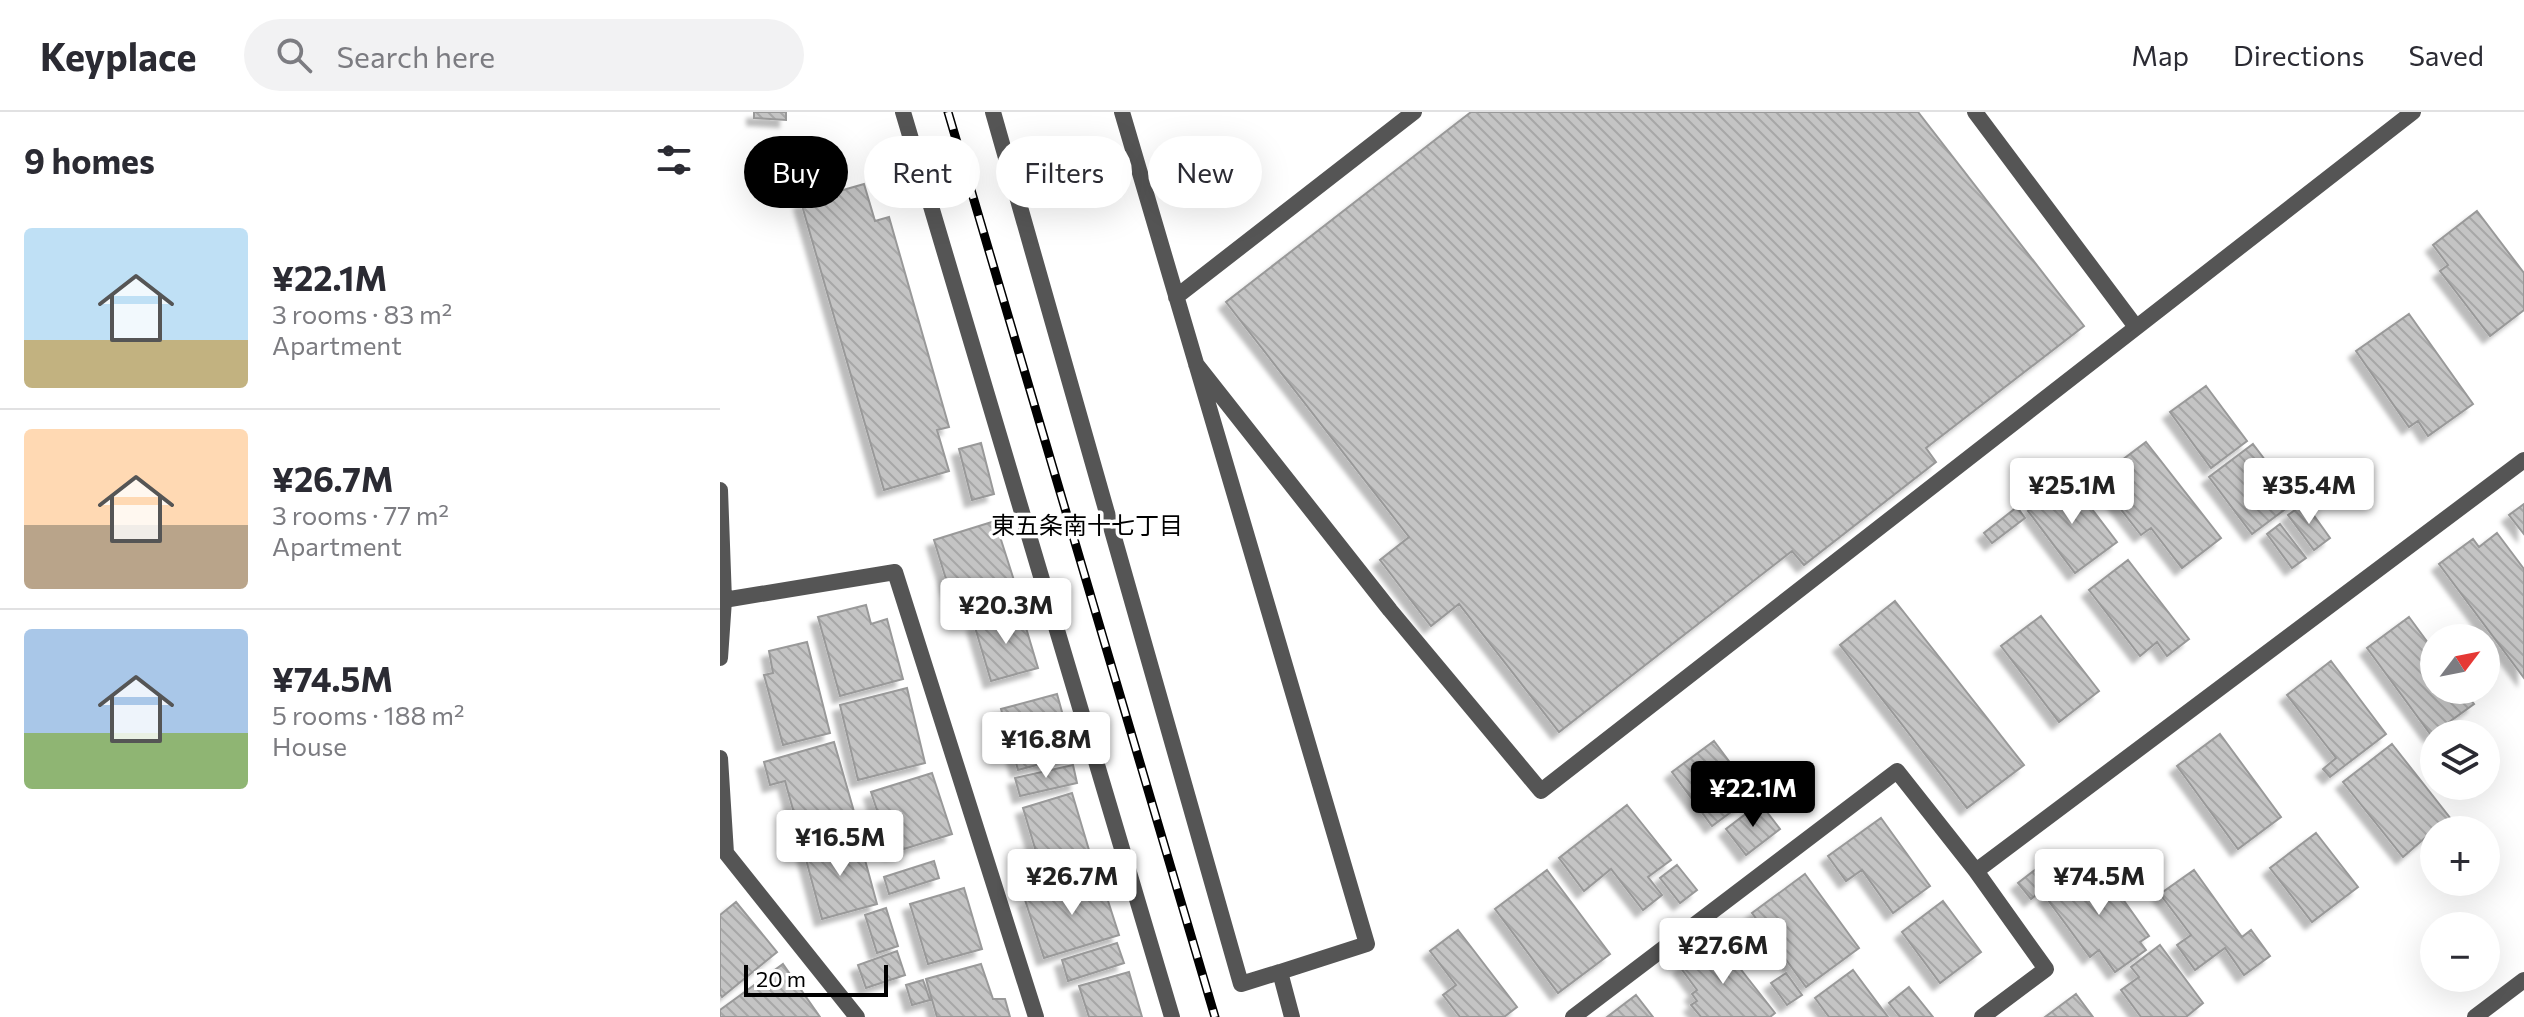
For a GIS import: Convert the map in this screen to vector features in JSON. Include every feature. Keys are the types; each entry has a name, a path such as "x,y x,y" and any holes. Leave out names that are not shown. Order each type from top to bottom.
{"street":[{"path":"903,112 1172,1017"},
{"path":"993,112 1241,984 1367,944 1122,112"},
{"path":"1176,297 1414,112"},
{"path":"1975,112 2136,327"},
{"path":"1196,364 1390,610 1541,791 2413,112"},
{"path":"1976,871 2524,460"},
{"path":"720,490 724,600 720,658"},
{"path":"724,600 895,572 1036,1017"},
{"path":"720,758 726,853 857,1017"},
{"path":"1573,1017 1897,771 1976,871 2046,969 1982,1017"},
{"path":"1280,972 1292,1017"},
{"path":"2475,1017 2524,980"}],"building":[{"path":"754,112 786,112 786,120 754,118"},
{"path":"1471,112 1918,112 2084,326 1926,448 1936,462 1804,565 1792,551 1559,732 1459,604 1431,626 1380,560 1409,537 1226,302"},
{"path":"864,184 864,208 871,208 875,221 889,217 949,427 937,430 949,471 884,490 803,208 848,208 848,189"},
{"path":"2477,211 2524,273 2524,310 2490,336 2440,271 2448,265 2433,245"},
{"path":"2409,314 2473,404 2428,436 2418,421 2409,427 2356,351"},
{"path":"2206,386 2247,441 2211,468 2170,412"},
{"path":"2146,442 2221,538 2182,568 2151,528 2141,535 2097,479"},
{"path":"981,443 994,494 972,500 959,449"},
{"path":"2253,444 2296,501 2252,534 2209,477"},
{"path":"2069,479 2117,542 2075,573 2028,511"},
{"path":"2305,503 2330,538 2314,550 2288,515"},
{"path":"2524,504 2524,534 2509,515"},
{"path":"2017,507 2025,518 1992,543 1984,533"},
{"path":"995,521 1019,596 957,615 934,540"},
{"path":"2280,524 2306,558 2292,568 2267,534"},
{"path":"2497,533 2524,569 2524,678 2500,646 2500,624 2484,624 2439,564 2473,539 2479,547"},
{"path":"2128,560 2189,639 2167,656 2157,642 2140,656 2089,590"},
{"path":"1895,601 2024,765 1967,808 1840,645"},
{"path":"866,605 871,624 887,619 903,679 840,696 818,617"},
{"path":"1021,611 1038,668 991,681 974,624"},
{"path":"2041,616 2099,691 2059,722 2001,646"},
{"path":"2409,617 2420,632 2420,704 2474,704 2452,720 2420,720 2367,648"},
{"path":"807,642 830,733 783,745 764,675 773,673 769,651"},
{"path":"2331,661 2386,734 2330,777 2323,769 2336,758 2287,695"},
{"path":"907,688 925,763 858,780 840,705"},
{"path":"1057,694 1074,755 1018,770 1001,709"},
{"path":"2220,734 2281,817 2238,849 2177,766"},
{"path":"1714,741 1754,795 1712,826 1672,772"},
{"path":"834,742 857,822 801,838 785,781 770,785 764,762"},
{"path":"2392,744 2420,780 2420,800 2436,800 2449,816 2420,816 2420,842 2403,857 2343,782"},
{"path":"1073,765 1077,783 1020,796 1015,778"},
{"path":"932,773 952,834 891,853 871,792"},
{"path":"1072,793 1089,850 1040,865 1023,808"},
{"path":"1760,803 1780,829 1746,855 1726,829"},
{"path":"1627,805 1671,860 1648,877 1662,895 1643,910 1611,869 1584,891 1559,858"},
{"path":"1881,818 1930,886 1893,913 1862,870 1846,881 1828,856"},
{"path":"2316,833 2358,887 2312,922 2270,868"},
{"path":"859,838 877,904 822,919 804,852"},
{"path":"1093,856 1097,867 1048,884 1045,872"},
{"path":"2049,859 2062,875 2031,899 2018,883"},
{"path":"2095,860 2149,936 2140,942 2146,950 2115,972 2099,950 2090,957 2045,896"},
{"path":"934,861 939,878 889,894 884,877"},
{"path":"1677,865 1697,890 1680,903 1660,878"},
{"path":"1547,870 1610,954 1558,993 1495,909"},
{"path":"2194,870 2242,937 2251,930 2270,956 2244,975 2225,948 2195,970 2177,945 2191,935 2160,894"},
{"path":"1805,874 1859,948 1806,987 1752,913"},
{"path":"1100,876 1119,935 1044,958 1025,900"},
{"path":"964,888 982,949 928,964 910,904"},
{"path":"1943,901 1981,952 1940,983 1902,932"},
{"path":"736,902 777,952 722,997 720,915"},
{"path":"886,908 898,946 877,953 865,915"},
{"path":"1458,930 1517,1007 1504,1017 1460,1017 1443,995 1456,985 1430,951"},
{"path":"1717,939 1775,1013 1770,1017 1701,1017 1691,1005 1697,1001 1692,994 1697,990 1680,967"},
{"path":"1117,943 1124,963 1068,981 1062,960"},
{"path":"2160,945 2203,1003 2186,1017 2141,1017 2121,990 2139,977 2131,967"},
{"path":"897,951 905,975 866,988 858,965"},
{"path":"783,964 820,1017 720,1017 720,1010"},
{"path":"981,964 993,999 1005,999 1010,1017 937,1017 926,979"},
{"path":"1853,970 1888,1017 1829,1017 1815,998"},
{"path":"1129,972 1142,1017 1089,1017 1079,986"},
{"path":"1786,973 1802,995 1787,1005 1771,983"},
{"path":"923,980 930,1000 912,1005 906,985"},
{"path":"1909,987 1933,1017 1900,1017 1889,1003"},
{"path":"2076,994 2093,1017 2045,1017"},
{"path":"1636,995 1653,1017 1607,1017"}],"railway":[{"path":"948,112 1215,1017"}],"district":[{"name":"東五条南十七丁目","path":"1087,526"}]}
